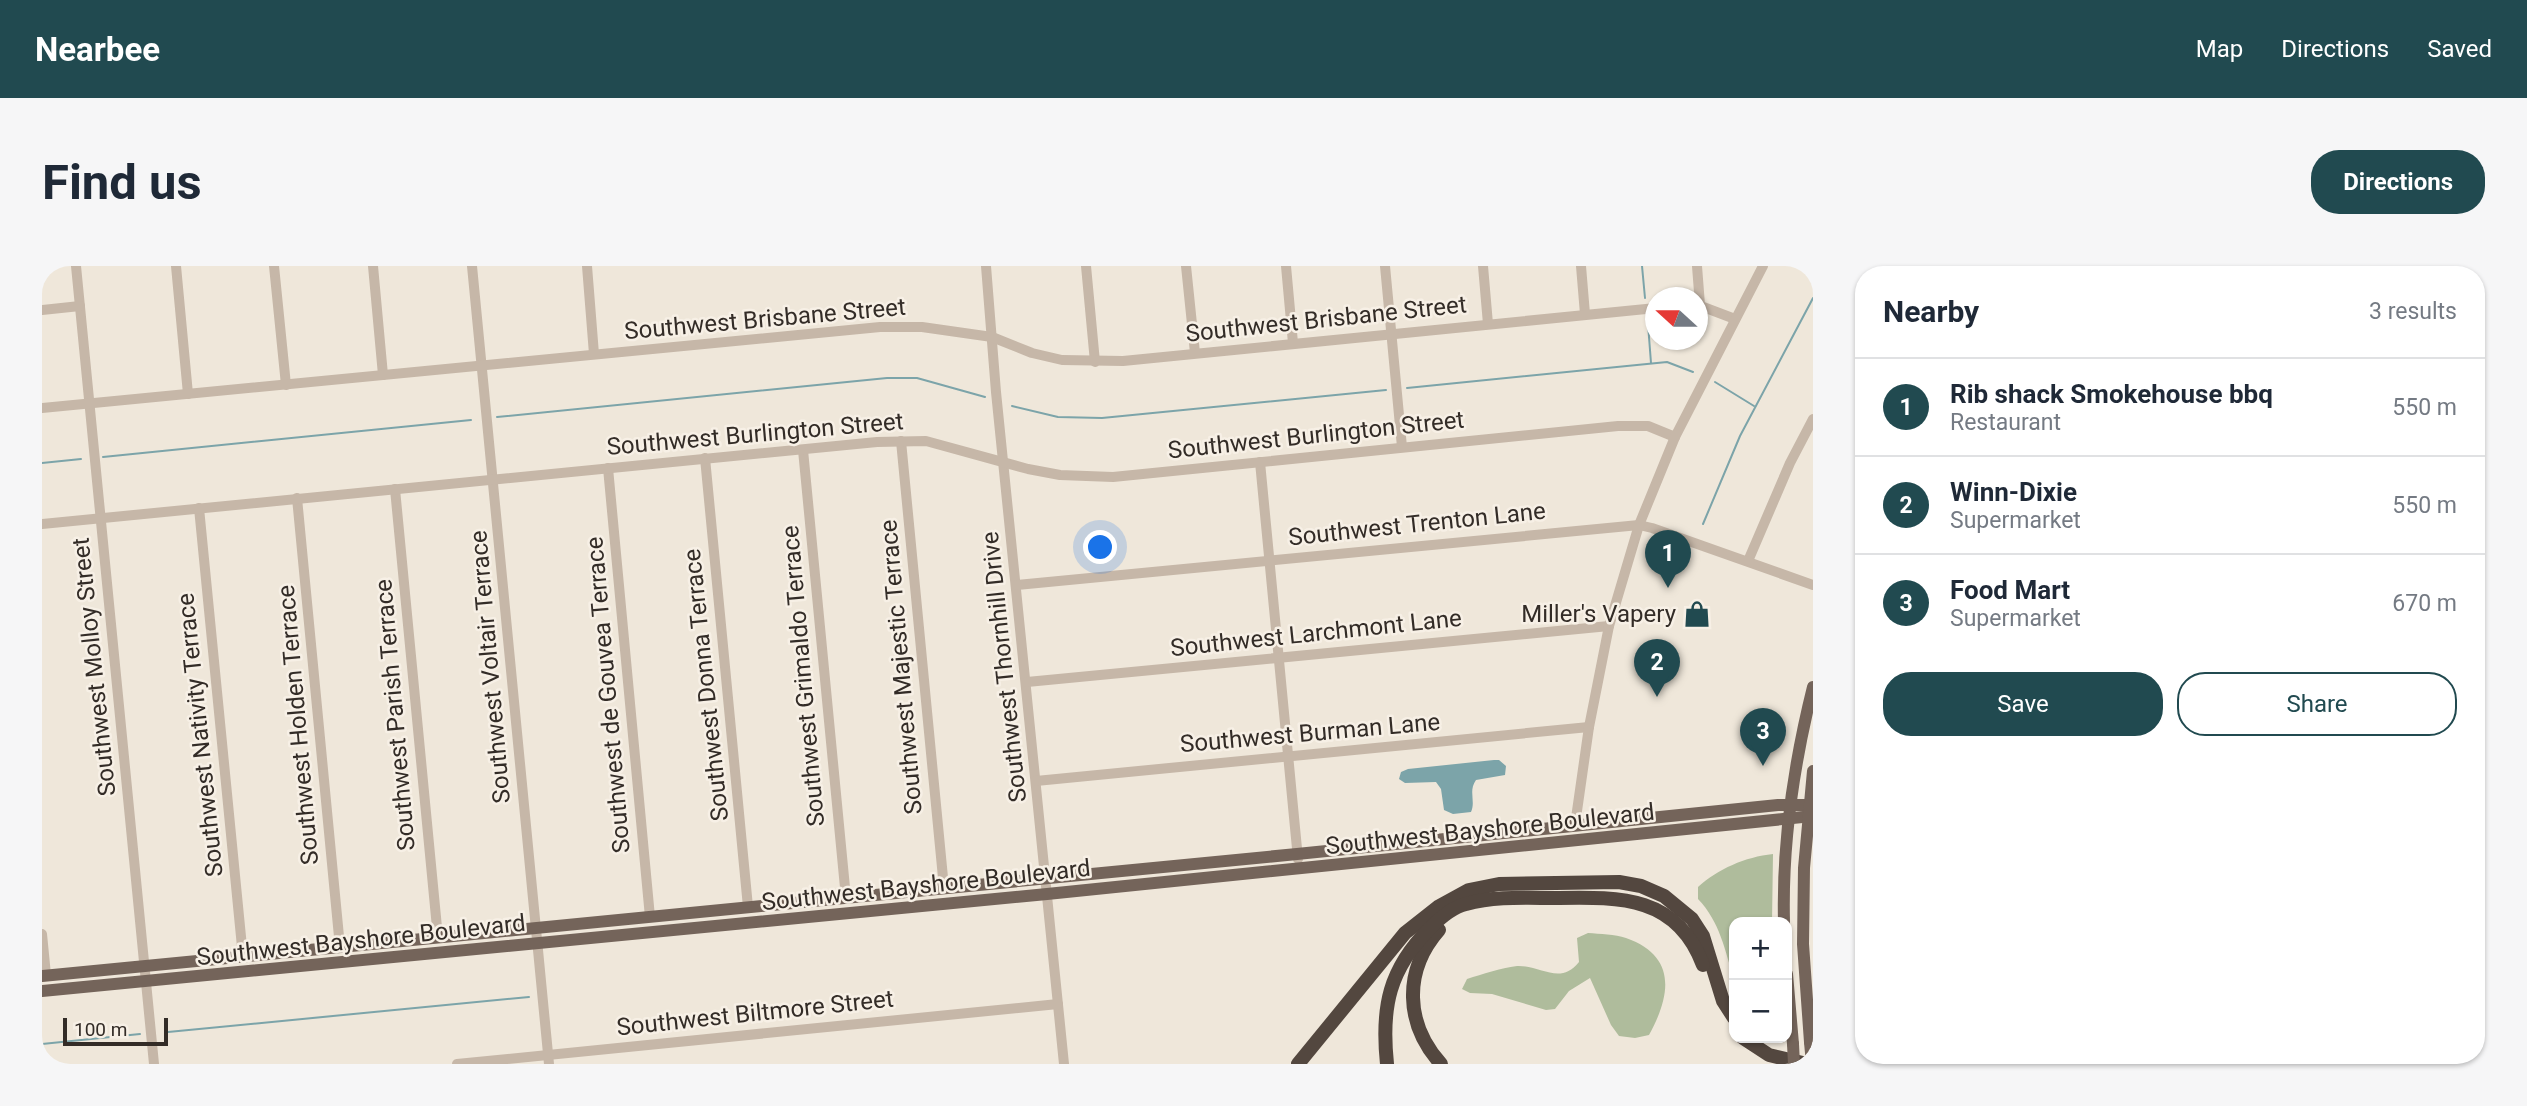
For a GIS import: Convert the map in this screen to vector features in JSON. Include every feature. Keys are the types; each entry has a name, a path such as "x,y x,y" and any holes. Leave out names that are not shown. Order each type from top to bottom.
{"highway":[{"path":"1298,1064 1405,933 1469,890 1499,884 1619,882 1641,886 1664,896 1692,919 1703,936 1723,1001 1729,1010"},
{"path":"1387,1064 1383,1030 1385,1009 1405,956 1437,921 1463,905 1498,898 1613,898 1653,908 1685,931 1691,939 1718,1007 1729,1023"},
{"path":"1441,1064 1429,1051 1415,1022 1412,985 1430,940 1448,921 1477,902"},
{"path":"1380,1064 1376,1033 1381,993 1397,957 1421,920"},
{"path":"1751,1043 1769,1055 1810,1064"},
{"path":"1763,1043 1781,1053 1813,1057"}],"main road":[{"path":"1784,917 1789,818 1799,750 1813,687"},
{"path":"1810,1064 1803,944 1804,868 1813,771"},
{"name":"Southwest Bayshore Boulevard","path":"44,976 1635,819 1791,805 1811,811"},
{"name":"Southwest Bayshore Boulevard","path":"42,991 1506,849 1789,818 1811,811"},
{"path":"1583,841 1590,830 1635,819"},
{"path":"1506,849 1514,843 1563,838 1571,834 1575,825"},
{"path":"870,911 877,900 920,895 925,890"},
{"path":"777,920 784,914 832,909 846,898"},
{"path":"349,962 349,955 354,951 414,945 420,939"},
{"path":"263,970 269,964 324,960 340,947"},
{"path":"1788,980 1794,1064"}],"street":[{"name":"Southwest Molloy Street","path":"76,266 154,1064"},
{"path":"176,266 188,394"},
{"path":"274,266 286,385"},
{"path":"373,266 383,375"},
{"name":"Southwest Voltair Terrace","path":"472,266 548,1059"},
{"path":"587,266 594,354"},
{"name":"Southwest Thornhill Drive","path":"985,266 1064,1064"},
{"path":"1086,266 1095,362"},
{"path":"1186,266 1195,353"},
{"path":"1286,266 1293,343"},
{"path":"1385,266 1402,447"},
{"path":"1483,266 1488,324"},
{"path":"1581,266 1585,314"},
{"path":"1697,266 1698,287"},
{"path":"1575,825 1589,727 1609,626 1639,525 1675,437 1763,266"},
{"path":"42,310 80,306"},
{"path":"1708,308 1735,319"},
{"name":"Southwest Brisbane Street","path":"42,408 880,327 922,327 992,337 1032,353 1095,362 1645,309"},
{"path":"1748,561 1790,463 1813,419"},
{"name":"Southwest Burlington Street","path":"42,524 901,441 926,441 1060,475 1113,477 1618,426 1648,426 1675,437"},
{"name":"Southwest Majestic Terrace","path":"901,441 944,888"},
{"name":"Southwest Grimaldo Terrace","path":"803,450 846,898"},
{"name":"Southwest Donna Terrace","path":"705,458 748,907"},
{"path":"1260,462 1298,869"},
{"name":"Southwest de Gouvea Terrace","path":"608,468 650,917"},
{"name":"Southwest Parish Terrace","path":"395,489 438,937"},
{"name":"Southwest Holden Terrace","path":"297,498 340,947"},
{"name":"Southwest Nativity Terrace","path":"199,508 243,957"},
{"name":"Southwest Trenton Lane","path":"1017,585 1639,525 1652,527 1813,585"},
{"name":"Southwest Larchmont Lane","path":"1027,682 1609,626"},
{"name":"Southwest Burman Lane","path":"1036,780 1589,727"},
{"path":"42,934 44,976"},
{"name":"Southwest Biltmore Street","path":"457,1064 548,1059 1058,1004"}],"green space":[{"path":"1773,854 1772,917 1729,917 1729,964 1717,927 1698,899 1698,887 1732,865"},
{"path":"1588,933 1626,938 1643,946 1654,955 1661,966 1665,991 1662,1006 1649,1035 1635,1038 1619,1036 1611,1025 1590,978 1569,991 1555,1009 1546,1010 1492,994 1470,993 1462,989 1467,979 1517,966 1550,973 1565,973 1579,962 1577,938"}],"water":[{"path":"1499,760 1506,766 1505,775 1476,780 1471,812 1453,814 1444,810 1441,789 1436,782 1405,783 1399,779 1401,772 1408,769"}],"waterway":[{"path":"1642,266 1645,298"},
{"path":"1703,524 1740,436 1813,298"},
{"path":"1650,350 1651,363"},
{"path":"1407,388 1667,362 1693,372"},
{"path":"497,417 887,378 917,378 985,397"},
{"path":"1715,382 1754,406"},
{"path":"1012,406 1058,417 1102,418 1386,390"},
{"path":"103,457 471,420"},
{"path":"42,463 81,459"},
{"path":"168,1032 529,997"},
{"path":"42,1044 140,1034"}],"place":[{"name":"Rib shack Smokehouse bbq","path":"1668,588"},
{"name":"Miller's Vapery","path":"1697,614"},
{"name":"Winn-Dixie","path":"1657,697"},
{"name":"Food Mart","path":"1763,766"}]}
